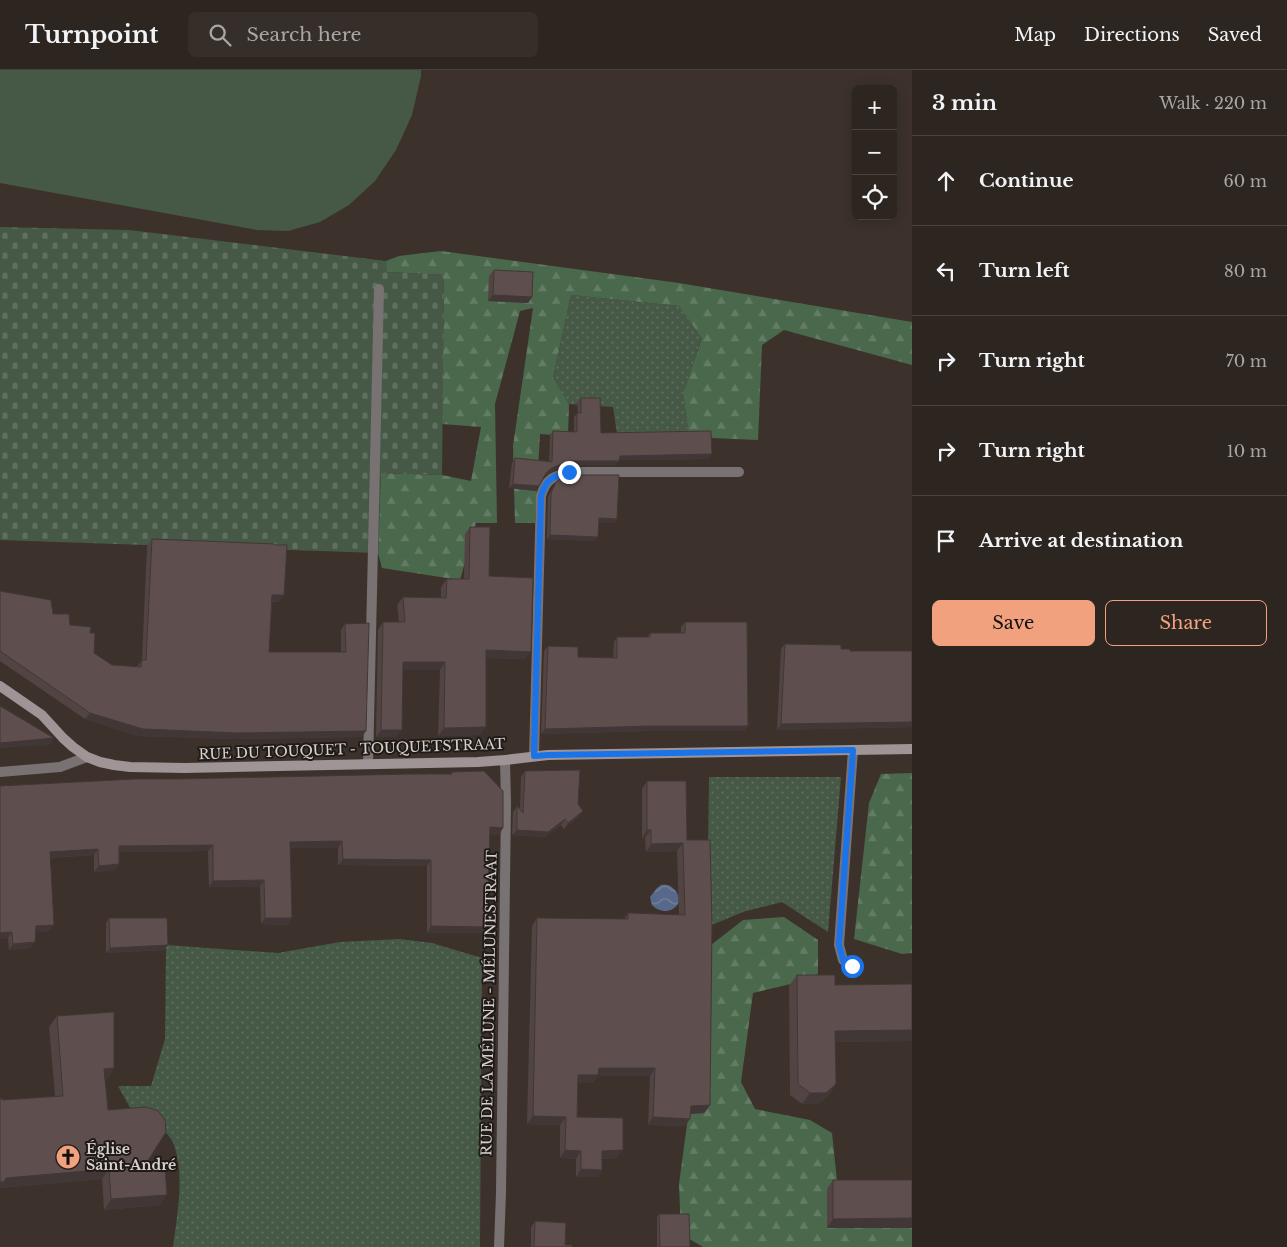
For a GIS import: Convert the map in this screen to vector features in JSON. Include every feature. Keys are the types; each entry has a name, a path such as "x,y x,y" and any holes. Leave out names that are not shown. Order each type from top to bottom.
{"main road":[{"name":"RUE DU TOUQUET - TOUQUETSTRAAT","path":"0,686 42,715 63,738 87,757 100,762 130,767 194,768 478,762 558,754 912,749"}],"street":[{"path":"368,764 379,289"},
{"path":"534,756 541,496 544,486 553,476 569,472 739,472"},
{"path":"852,966 843,960 839,945 853,750"},
{"path":"0,772 60,767 87,757"},
{"name":"RUE DE LA MÉLUNE - MÉLUNESTRAAT","path":"499,1247 506,803 505,760"}],"green space":[{"path":"0,70 421,70 421,76 412,115 396,150 375,181 349,205 320,222 288,231 257,230 0,183"},
{"path":"0,227 129,230 386,261 387,272 444,275 442,475 381,473 378,553 0,540"},
{"path":"441,251 679,283 912,322 912,365 784,330 762,345 758,440 689,437 683,393 702,338 679,306 571,295 553,378 569,404 568,436 540,434 535,523 515,523 513,446 533,308 520,311 495,404 497,523 476,523 460,580 382,568 378,553 381,473 442,475 471,481 481,427 442,424 444,275 386,272 386,261 399,256"},
{"path":"571,295 679,306 702,337 683,393 689,437 617,434 613,407 569,404 553,379"},
{"path":"912,773 912,953 902,954 854,939 869,803 881,774"},
{"path":"709,777 841,777 828,932 782,902 743,912 707,927"},
{"path":"784,917 818,940 818,974 808,980 753,993 741,1082 755,1109 810,1120 832,1133 838,1190 912,1200 912,1247 703,1247 681,1234 679,1184 711,945 743,920"},
{"path":"399,939 432,943 482,958 480,1247 173,1247 180,1182 174,1145 170,1137 160,1126 138,1122 118,1086 151,1086 165,1039 166,945 278,953 340,942"}],"water":[{"path":"661,885 670,886 678,896 679,901 677,905 668,911 657,909 652,905 650,897"}],"building":[{"path":"494,270 533,272 532,297 493,295"},
{"path":"581,398 600,398 601,433 711,431 712,454 620,456 619,461 572,461 550,469 539,486 513,484 515,458 552,462 553,431 577,432 577,413 581,413"},
{"path":"573,475 619,475 617,519 599,518 598,537 550,535 551,493 556,482"},
{"path":"470,527 490,527 489,576 533,578 531,652 486,650 486,727 444,728 445,662 403,662 402,730 381,730 383,622 405,622 403,597 446,598 447,579 469,579"},
{"path":"152,539 287,545 284,595 272,595 269,652 346,652 345,624 369,623 366,731 237,733 143,729 90,713 0,651 0,591 51,600 53,614 69,614 70,625 91,627 90,633 95,633 94,653 112,665 141,667 142,660 146,660"},
{"path":"685,622 747,622 748,726 545,729 548,646 578,647 578,657 617,658 617,637 650,637 650,633 685,633"},
{"path":"785,644 841,645 841,649 850,649 850,651 912,651 912,722 781,724"},
{"path":"0,706 54,738 0,743"},
{"path":"580,770 578,804 583,811 568,823 565,819 548,832 517,830 517,806 523,813 525,771"},
{"path":"484,771 503,791 503,828 490,827 487,927 431,926 431,860 343,859 342,841 290,842 292,918 265,918 264,880 213,881 213,845 119,846 119,864 99,866 98,849 50,852 54,925 36,926 35,942 13,944 12,932 0,933 0,786 135,779 452,774 452,772"},
{"path":"647,781 686,781 687,840 710,840 712,926 710,1105 691,1106 690,1119 653,1117 655,1068 599,1068 598,1075 578,1075 577,1117 623,1118 623,1150 602,1151 602,1170 581,1169 581,1151 565,1150 566,1117 533,1116 537,918 628,919 628,913 685,915 683,843 651,844 651,830 647,830"},
{"path":"109,918 167,918 168,945 110,948"},
{"path":"797,975 835,975 835,985 912,984 912,1030 835,1031 836,1084 826,1093 810,1093 798,1084"},
{"name":"Église Saint-André","path":"114,1012 114,1068 104,1069 108,1110 146,1107 158,1111 165,1120 166,1132 142,1170 165,1168 167,1195 111,1199 109,1169 6,1178 4,1182 0,1182 0,1098 3,1100 63,1096 57,1016"},
{"path":"833,1180 912,1180 912,1218 833,1219"},
{"path":"659,1214 689,1214 690,1247 660,1247"},
{"path":"535,1221 566,1223 565,1245 572,1245 572,1247 534,1247"}],"place":[{"name":"Église Saint-André","path":"68,1157"}],"route":[{"path":"569,472 553,476 544,486 541,496 534,756 853,750 839,945 843,960 852,966"}]}
